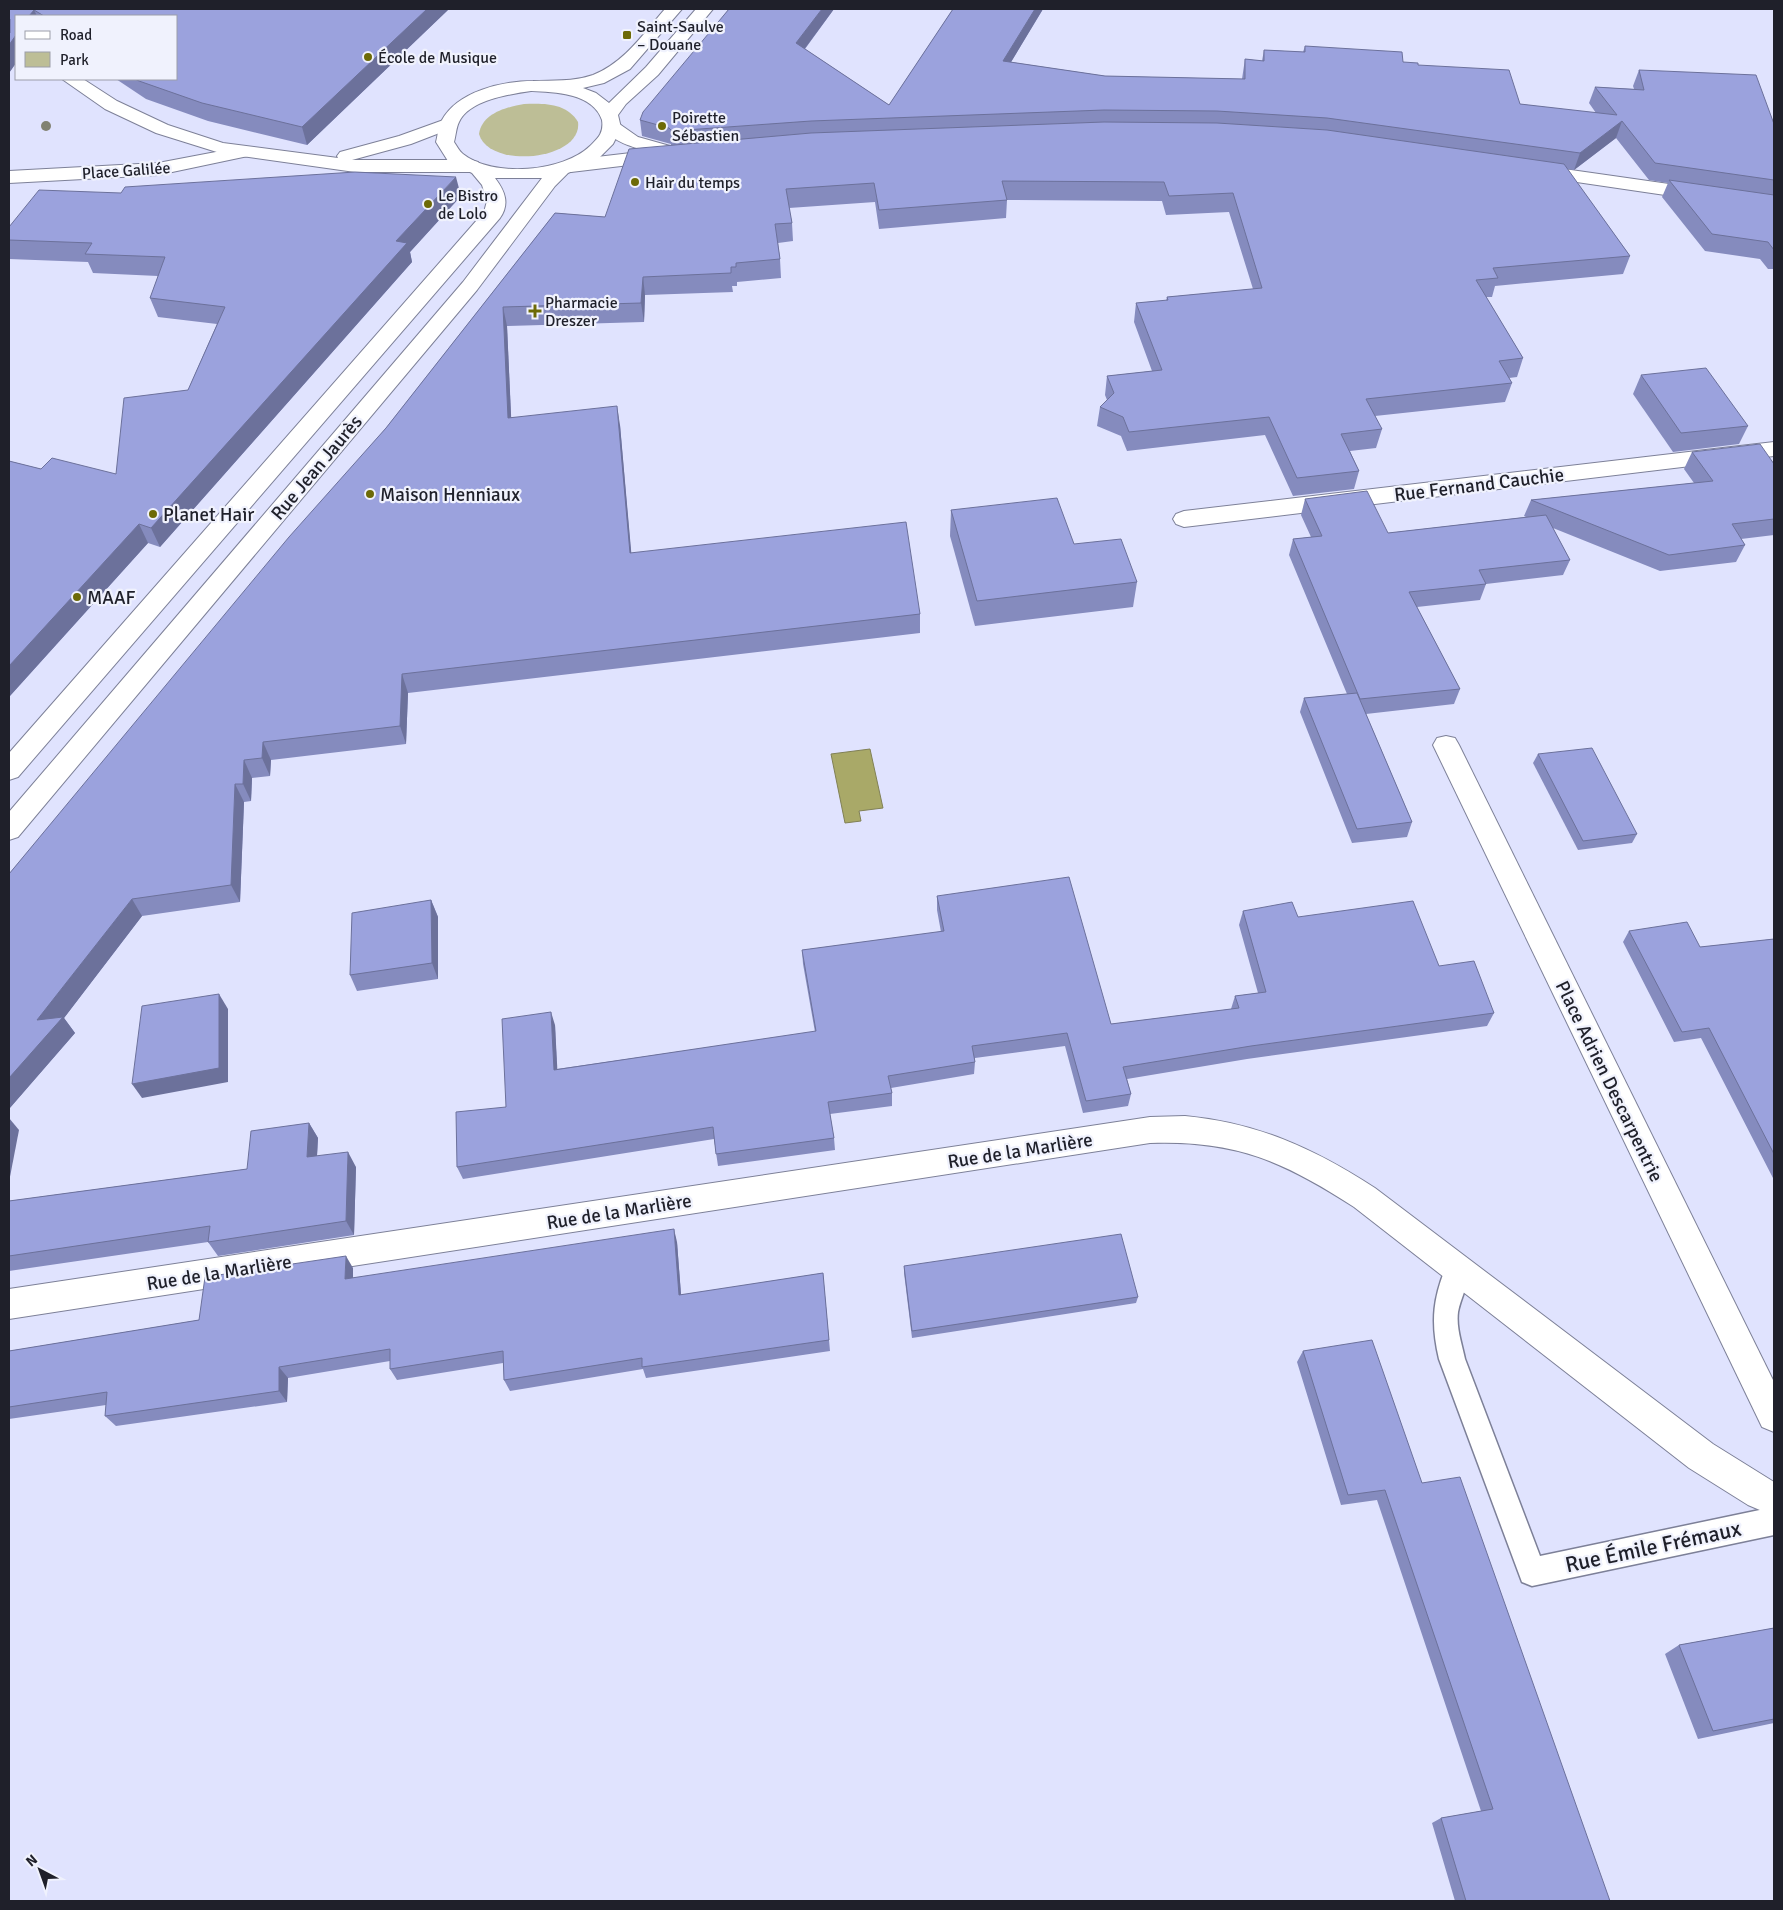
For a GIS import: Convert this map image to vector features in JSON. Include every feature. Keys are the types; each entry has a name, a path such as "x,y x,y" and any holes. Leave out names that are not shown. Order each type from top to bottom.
{"street":[{"path":"560,88 598,79 624,65 674,9"},
{"path":"566,168 587,158 600,149 608,138 611,121 624,96 652,71 705,9"},
{"path":"73,80 111,104 162,129 199,143 242,152 313,161 365,166 475,168 518,175 683,153 646,146 632,141 611,121 602,105 591,97 560,88 531,86 493,93 469,104 457,113 449,123 445,134 446,144 458,159 475,168"},
{"path":"313,161 351,155 394,144 449,123"},
{"name":"Place Galilée","path":"9,176 158,169 242,152"},
{"name":"Rue Jean Jaurès","path":"9,770 493,214 496,208 496,195 490,183 475,168"},
{"name":"Rue Jean Jaurès","path":"9,830 470,286 514,229 532,199 566,168"},
{"path":"1514,168 1774,205"},
{"name":"Rue Fernand Cauchie","path":"1184,519 1774,449"},
{"name":"Place Adrien Descarpentrie","path":"1446,745 1774,1416"},
{"name":"Rue de la Marlière","path":"9,1304 1150,1130 1191,1128 1230,1134 1290,1153 1333,1176 1371,1201 1458,1268"},
{"path":"1458,1268 1701,1456 1774,1499"}],"lane":[{"name":"Rue Émile Frémaux","path":"1458,1268 1445,1314 1446,1334 1452,1359 1532,1572 1774,1521"}],"green space":[{"path":"524,104 547,104 568,111 578,122 576,135 566,145 552,152 534,156 516,156 499,153 486,145 479,134 485,121 496,112"}],"shaded area":[{"path":"870,749 883,808 859,811 861,821 845,823 831,754"}],"building":[{"path":"9,9 427,9 302,127 202,103 137,80 178,80 178,15 42,15 34,10 30,15 15,15 15,36 9,45"},
{"path":"729,9 822,9 796,43 889,105 953,9 1035,9 1003,61 1105,76 1245,79 1245,59 1264,61 1264,50 1305,52 1305,46 1402,52 1403,62 1418,63 1418,65 1509,70 1520,104 1617,115 1595,87 1644,90 1639,70 1756,75 1774,124 1774,180 1655,163 1622,121 1580,153 1327,118 1217,111 1104,110 811,121 672,131 669,128 640,120 643,112"},
{"path":"1104,122 1217,123 1327,130 1564,164 1630,256 1493,268 1498,278 1476,280 1523,358 1499,361 1512,383 1366,399 1382,429 1341,434 1359,471 1297,478 1269,417 1129,432 1123,417 1100,407 1114,393 1107,376 1162,370 1136,303 1168,300 1167,297 1262,288 1233,193 1169,196 1164,182 1002,181 1007,200 879,210 874,183 786,189 792,223 775,224 780,259 736,263 736,267 731,267 731,273 643,277 641,303 503,307 508,418 617,406 630,553 906,522 920,614 402,674 400,726 263,742 262,758 244,760 243,784 235,784 231,885 132,899 37,1020 63,1017 9,1078 9,874 289,537 386,428 555,213 605,217 629,149 811,133"},
{"path":"355,172 456,177 396,241 407,243 151,528 139,524 9,666 9,461 41,469 52,458 116,474 124,398 188,390 225,307 150,298 165,257 85,254 92,243 9,240 9,227 39,190 121,193 125,187"},
{"path":"1669,180 1774,195 1774,250 1768,242 1712,234"},
{"path":"1706,368 1748,426 1681,433 1641,375"},
{"path":"1760,444 1774,464 1774,519 1732,524 1745,545 1669,555 1531,500 1713,481 1692,452"},
{"path":"1367,491 1388,533 1546,515 1570,560 1479,570 1486,584 1409,592 1460,689 1360,699 1293,539 1322,536 1305,499"},
{"path":"1057,498 1074,544 1121,539 1137,582 977,601 951,510"},
{"path":"1357,693 1412,822 1357,829 1304,698"},
{"path":"1592,748 1637,834 1583,841 1538,754"},
{"path":"1069,877 1111,1024 1239,1008 1235,996 1266,992 1243,911 1292,902 1298,917 1413,901 1439,966 1474,961 1494,1013 1251,1046 1123,1067 1131,1094 1086,1101 1067,1033 972,1046 975,1062 888,1076 892,1093 828,1102 834,1138 716,1154 713,1127 457,1167 456,1112 506,1107 502,1019 551,1012 554,1070 816,1031 802,950 944,931 937,896"},
{"path":"431,900 432,963 350,975 352,913"},
{"path":"1687,922 1700,947 1774,939 1774,1154 1709,1028 1682,1032 1629,931"},
{"path":"219,994 219,1068 132,1084 142,1006"},
{"path":"309,1123 307,1157 348,1152 346,1221 208,1242 210,1226 9,1256 9,1201 247,1169 251,1131"},
{"path":"674,1229 679,1295 823,1273 829,1340 642,1367 642,1358 504,1380 503,1351 390,1369 390,1349 279,1367 279,1391 105,1416 107,1392 9,1407 9,1351 199,1320 205,1277 346,1256 345,1279"},
{"path":"1121,1234 1138,1297 912,1331 904,1266"},
{"path":"1372,1340 1422,1483 1460,1477 1610,1901 1466,1901 1441,1818 1493,1809 1385,1490 1348,1495 1303,1351"},
{"path":"1774,1628 1774,1719 1713,1731 1679,1645"}],"place":[{"name":"Saint-Saulve – Douane","path":"627,35"},
{"name":"École de Musique","path":"368,57"},
{"name":"Poirette Sébastien","path":"662,126"},
{"name":"Hair du temps","path":"635,182"},
{"name":"Le Bistro de Lolo","path":"428,204"},
{"name":"Pharmacie Dreszer","path":"535,311"},
{"name":"Maison Henniaux","path":"370,494"},
{"name":"Planet Hair","path":"153,514"},
{"name":"MAAF","path":"77,597"}]}
